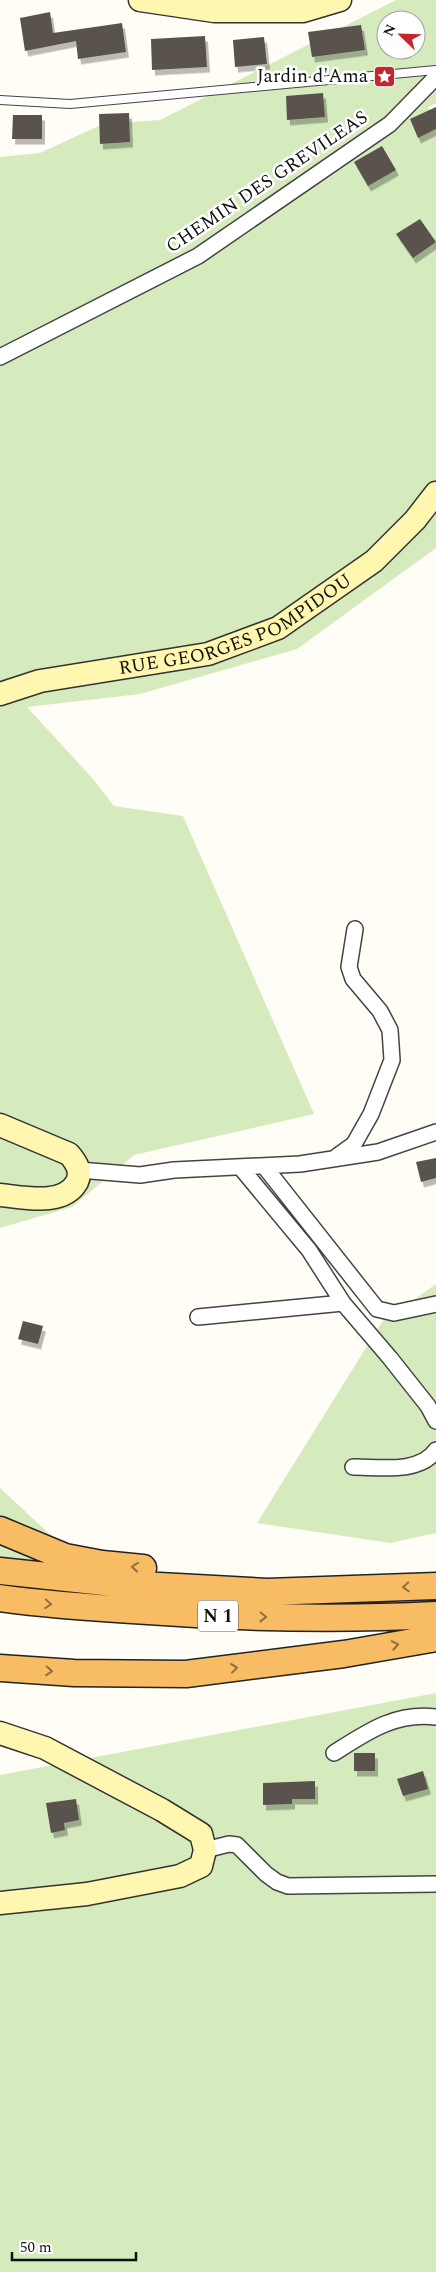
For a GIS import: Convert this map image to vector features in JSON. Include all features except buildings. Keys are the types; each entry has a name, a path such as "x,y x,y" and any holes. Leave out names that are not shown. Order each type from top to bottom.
{"highway":[{"path":"0,1530 65,1557 102,1564 376,1589"},
{"name":"N 1","path":"0,1571 123,1584 267,1592 436,1586"},
{"name":"N 1","path":"0,1598 38,1604 214,1616 314,1618 436,1615"},
{"path":"0,1668 74,1673 186,1674 344,1654 436,1638"}],"main road":[{"path":"140,0 214,11 303,11 340,0"},
{"name":"RUE GEORGES POMPIDOU","path":"0,694 40,681 208,654 278,628 374,561 415,520 436,493"},
{"path":"0,1125 69,1154 76,1161 79,1170 76,1184 70,1190 58,1196 40,1199 0,1195"},
{"path":"0,1733 45,1748 162,1810 201,1834 205,1850 201,1866 180,1876 87,1894 0,1903"}],"street":[{"name":"CHEMIN DES GREVILEAS","path":"0,358 198,256 390,124 436,77"},
{"path":"333,1159 354,1144 371,1114 392,1060 390,1030 380,1011 352,980 349,967 355,929"},
{"path":"79,1170 140,1175 174,1170 300,1164 378,1152 436,1132"},
{"path":"264,1166 377,1309 394,1313 436,1304"},
{"path":"241,1168 309,1250 343,1304 396,1365 428,1406 436,1421"},
{"path":"198,1317 343,1304"},
{"path":"353,1468 413,1466 426,1460 436,1450"},
{"path":"334,1753 392,1720 418,1715 436,1717"},
{"path":"205,1850 229,1844 237,1845 266,1874 276,1882 288,1886 436,1884"}],"lane":[{"path":"0,100 70,104 436,70"}],"green space":[{"path":"396,0 436,0 436,103 428,107 436,119 436,548 297,649 140,694 27,707 93,779 114,806 183,816 314,1114 134,1155 72,1207 0,1228 0,157 40,153 103,124 160,120 376,10 376,60 426,60 426,10 376,10"},
{"path":"436,1284 436,1533 390,1543 257,1523 382,1322"},
{"path":"0,1488 70,1553 0,1584"},
{"path":"436,1693 436,2272 0,2272 0,1775"}],"place":[{"name":"Jardin d'Ama","path":"384,76"}]}
